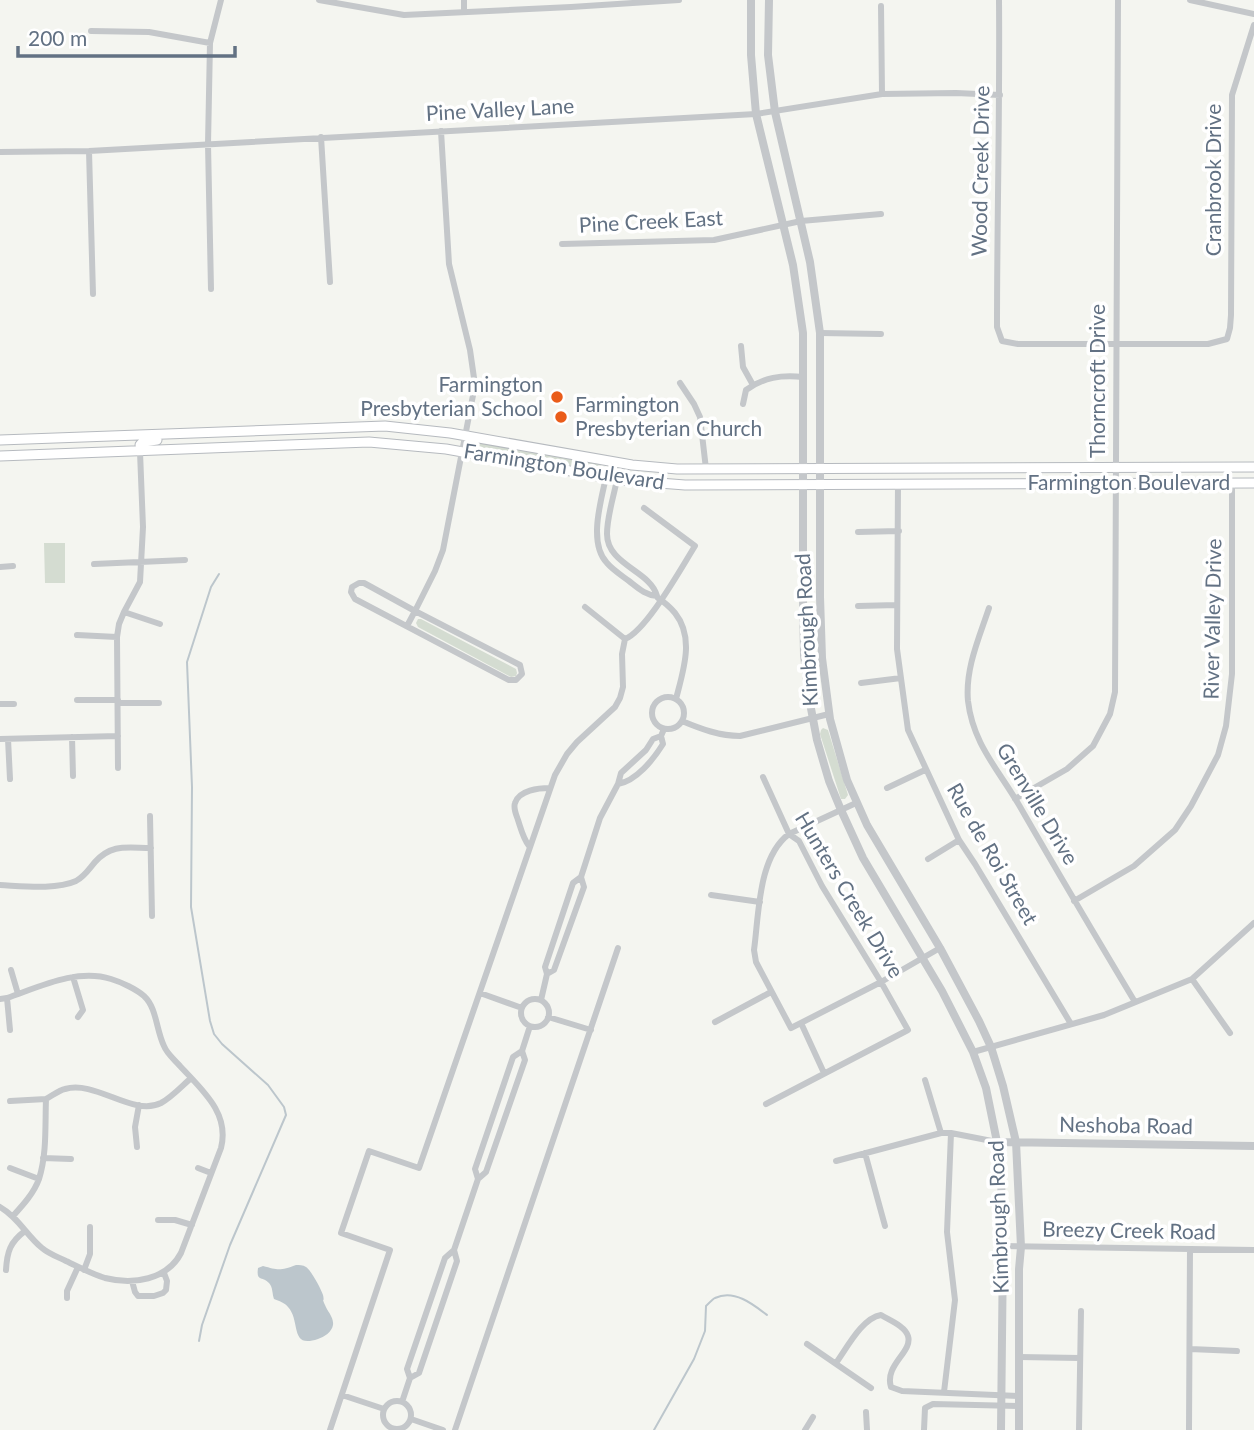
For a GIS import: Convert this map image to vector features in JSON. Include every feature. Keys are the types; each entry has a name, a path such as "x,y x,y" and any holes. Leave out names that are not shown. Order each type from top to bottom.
{"main road":[{"name":"Farmington Boulevard","path":"0,456 140,444 215,432 374,426 404,427 466,436 608,469 617,479 685,485 1254,483"},
{"name":"Farmington Boulevard","path":"0,440 41,439 140,444 369,442 429,446 537,465 608,469 1254,467"},
{"path":"0,446 41,439"}],"street":[{"path":"211,289 208,144 210,43 220,0"},
{"path":"320,0 404,15 571,4 679,1"},
{"path":"464,0 464,11"},
{"name":"Kimbrough Road","path":"751,0 751,55 756,114 793,265 803,333 804,655 812,718 830,782 863,858 942,991 973,1052 986,1088 1001,1177 1001,1430"},
{"name":"Kimbrough Road","path":"769,0 768,55 775,112 810,262 820,333 820,597 822,658 829,714 856,803 979,1021 1003,1086 1016,1142 1021,1247 1020,1430"},
{"name":"Wood Creek Drive","path":"999,0 997,327 1002,341 1018,344 1116,344"},
{"name":"Thorncroft Drive","path":"1015,799 1067,769 1093,746 1110,715 1115,692 1118,0"},
{"path":"1190,0 1254,15"},
{"path":"881,6 882,94"},
{"name":"Cranbrook Drive","path":"1116,344 1208,344 1227,339 1231,315 1232,95 1254,25"},
{"path":"91,31 149,33 210,43"},
{"name":"Pine Valley Lane","path":"0,152 89,151 756,114 882,94 1000,95"},
{"path":"407,626 443,550 475,385 470,350 449,264 441,131"},
{"path":"321,137 330,282"},
{"path":"89,151 93,294"},
{"name":"Pine Creek East","path":"562,244 714,240 801,220 881,214"},
{"path":"820,333 881,334"},
{"path":"740,346 743,367 753,385"},
{"path":"743,404 746,390 753,385 771,377 803,377"},
{"path":"680,383 700,417 706,469"},
{"path":"118,768 117,637 124,612 140,582 144,527 140,444"},
{"path":"1231,467 1232,483"},
{"path":"608,469 598,522 598,542 602,555 605,562 637,587 648,595 659,598"},
{"path":"617,479 608,527 608,542 617,558 655,587 659,598 677,615 686,639 687,656 676,699"},
{"name":"River Valley Drive","path":"1074,901 1134,866 1175,830 1218,755 1226,726 1232,674 1232,483"},
{"name":"Rue de Roi Street","path":"898,484 897,649 908,730 959,840 1071,1024"},
{"path":"625,639 633,636 695,546 644,508"},
{"path":"858,532 899,531"},
{"path":"94,564 185,561"},
{"path":"0,567 13,566"},
{"path":"364,583 415,611 520,665 521,676 516,680 509,680 355,599 351,592 352,587 364,583"},
{"path":"858,606 897,605"},
{"path":"584,607 625,639"},
{"name":"Grenville Drive","path":"989,608 968,675 968,700 978,741 1135,1002"},
{"path":"124,612 160,624"},
{"path":"77,635 117,637"},
{"path":"330,1430 390,1250 341,1233 369,1151 419,1168 555,775 567,754 615,707 620,698 625,639"},
{"path":"861,683 901,678"},
{"path":"547,974 554,970 584,887 581,877 600,818 621,773 645,751 653,739 663,733 678,726 682,721 683,706 676,699 660,699 653,706 652,717 663,733 663,744 653,759 628,782 618,784"},
{"path":"77,700 159,703"},
{"path":"0,704 14,704"},
{"path":"682,721 713,732 740,736 829,714"},
{"path":"0,739 118,736"},
{"path":"72,737 74,776"},
{"path":"8,739 9,779"},
{"path":"645,751 653,759"},
{"path":"887,788 925,770"},
{"name":"Hunters Creek Drive","path":"763,777 789,834 799,841 822,887 908,1030 824,1073"},
{"path":"529,846 516,814 516,800 531,791 550,788"},
{"path":"856,803 789,834 774,849 765,867 754,950 756,962 771,992 792,1028 940,948"},
{"path":"150,816 152,916"},
{"path":"928,859 959,840"},
{"path":"0,885 67,884 84,876 94,863 110,850 120,847 151,848"},
{"path":"541,1000 547,974 545,967 573,883 581,877"},
{"path":"711,895 760,902"},
{"path":"973,1052 1104,1015 1192,979 1254,923"},
{"path":"455,1430 618,948"},
{"path":"12,970 18,995"},
{"path":"0,1207 13,1216 47,1252 81,1268 105,1278 132,1281 152,1278 164,1273 178,1260 223,1142 222,1121 215,1105 163,1046 151,1007 143,995 111,979 88,975 74,977 4,999 10,1030"},
{"path":"74,977 83,1010 78,1017"},
{"path":"1192,979 1230,1033"},
{"path":"715,1021 771,992"},
{"path":"480,993 522,1008"},
{"path":"541,1000 549,1010 548,1017 541,1025 530,1026 522,1017 522,1008 527,1001 541,1000"},
{"path":"548,1017 591,1030"},
{"path":"766,1104 824,1073 801,1023"},
{"path":"478,1179 475,1169 513,1058 522,1051 530,1026"},
{"path":"402,1402 410,1378 407,1369 445,1258 454,1250 478,1179 486,1172 497,1143 525,1060 522,1051"},
{"path":"10,1101 46,1099 64,1089 78,1087 139,1105 153,1106 164,1101 191,1078"},
{"path":"925,1080 941,1133"},
{"path":"13,1216 39,1180 46,1099"},
{"path":"137,1147 135,1127 139,1105"},
{"path":"836,1161 941,1133 997,1142"},
{"path":"944,1392 956,1300 947,1232 951,1133"},
{"name":"Neshoba Road","path":"997,1142 1254,1146"},
{"path":"865,1153 885,1226"},
{"path":"43,1158 71,1159"},
{"path":"10,1168 39,1180"},
{"path":"198,1168 211,1173"},
{"path":"158,1220 175,1220 192,1225"},
{"path":"67,1298 67,1291 90,1254 90,1227"},
{"path":"6,1270 9,1248 25,1231"},
{"name":"Breezy Creek Road","path":"1003,1246 1254,1250"},
{"path":"1189,1430 1190,1249"},
{"path":"410,1378 419,1373 457,1261 454,1250"},
{"path":"132,1281 138,1296 159,1295 167,1286 164,1273"},
{"path":"1079,1430 1081,1311"},
{"path":"836,1363 865,1323 881,1315 903,1329 908,1337 908,1345 891,1371 888,1380 891,1387 902,1391 1019,1396"},
{"path":"807,1344 871,1388"},
{"path":"1190,1349 1237,1351"},
{"path":"1019,1357 1080,1358"},
{"path":"342,1395 384,1409"},
{"path":"391,1402 402,1402 410,1409 411,1419 406,1426 392,1429 383,1418 384,1409 391,1402"},
{"path":"924,1430 925,1408 928,1405 1020,1406"},
{"path":"866,1412 867,1430"},
{"path":"805,1430 813,1417"},
{"path":"411,1419 443,1430"}],"shaded area":[{"path":"476,442 602,466 599,469 474,450 471,446"},
{"path":"44,543 65,543 65,583 45,583"},
{"path":"418,619 516,669 516,676 511,677 418,627"},
{"path":"823,728 828,730 848,795 845,799 841,799 820,734"},
{"path":"296,1265 306,1267 313,1276 332,1319 331,1330 318,1339 309,1341 299,1337 292,1313 284,1303 274,1299 270,1285 258,1275 258,1268 263,1266 279,1269"}],"waterway":[{"path":"199,1341 230,1245 286,1115 284,1107 268,1085 214,1034 191,907 192,787 187,662 211,587 219,574"},
{"path":"654,1430 694,1359 705,1331 706,1306 715,1298 729,1295 743,1299 767,1315"}],"place":[{"name":"Farmington Presbyterian School","path":"557,397"},
{"name":"Farmington Presbyterian Church","path":"561,417"}]}
